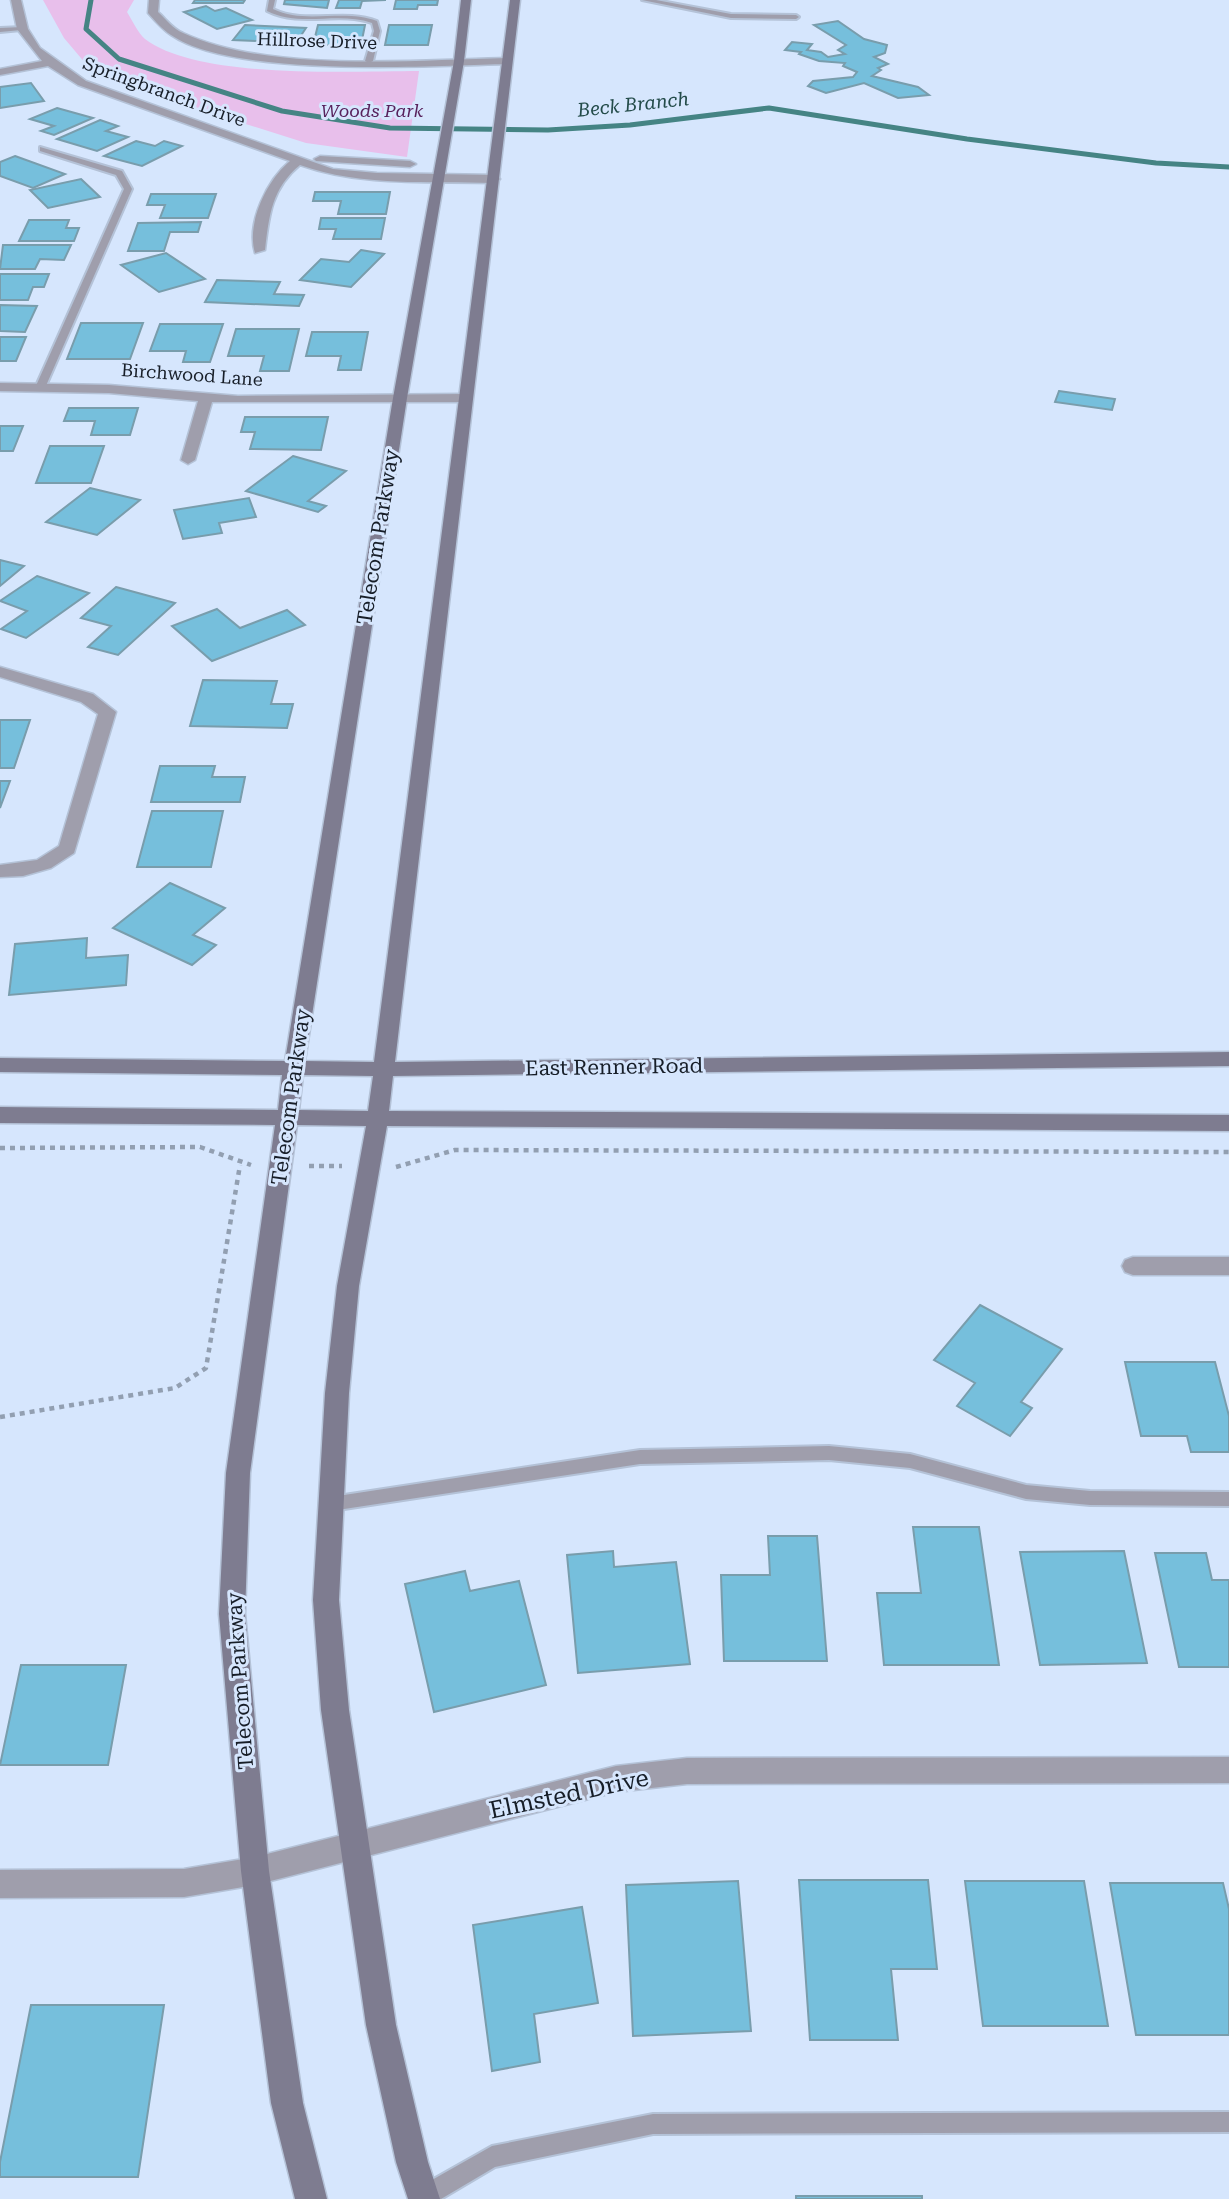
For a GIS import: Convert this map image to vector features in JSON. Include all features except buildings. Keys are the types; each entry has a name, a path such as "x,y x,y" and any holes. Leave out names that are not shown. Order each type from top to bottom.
{"street":[{"name":"Springbranch Drive","path":"16,0 26,40 47,63 82,83 331,172 350,174 438,165"},
{"name":"Hillrose Drive","path":"154,0 153,13 158,23 177,36 205,47 253,57 369,61 507,61"},
{"name":"Telecom Parkway","path":"311,2199 287,2103 255,1871 232,1614 238,1473 294,1067 438,165 459,61 466,0"},
{"path":"424,2198 412,2162 381,2025 335,1710 326,1600 337,1393 348,1286 378,1116 490,170 496,146 515,0"},
{"path":"0,72 47,63"},
{"name":"Springbranch Drive","path":"300,159 361,160 490,170"},
{"path":"259,250 265,205 277,177 300,159"},
{"path":"350,174 361,160"},
{"name":"Birchwood Lane","path":"0,387 152,391 206,399 465,398"},
{"path":"188,460 206,399"},
{"path":"0,672 87,698 107,712 67,849 44,864 0,871"},
{"name":"East Renner Road","path":"0,1065 383,1069 1229,1059"},
{"path":"0,1115 378,1116 740,1124 1229,1123"},
{"path":"1133,1266 1229,1266"},
{"name":"Elmsted Drive","path":"0,1884 184,1883 255,1871 616,1779 687,1771 1229,1770"}],"lane":[{"path":"272,0 269,10 281,16 357,17 375,22 377,31 369,61"},
{"path":"645,0 731,16 796,17"},
{"path":"0,30 21,27"},
{"path":"40,388 128,189 119,173 43,149"},
{"path":"331,1504 640,1457 829,1453 910,1461 1026,1492 1090,1498 1229,1499"},
{"path":"424,2198 492,2158 653,2123 1229,2122"}],"path":[{"path":"0,1148 200,1147 228,1156 240,1165 403,1167 424,1156 455,1150 1229,1152"},
{"path":"0,1417 176,1388 206,1367 240,1165"}],"green space":[{"name":"Woods Park","path":"43,0 134,0 127,12 145,39 169,52 201,61 237,67 317,72 419,71 407,157 306,143 97,77 64,38"}],"waterway":[{"name":"Beck Branch","path":"91,0 86,29 119,59 282,111 390,128 548,130 630,125 769,108 967,139 1156,163 1229,167"}]}
